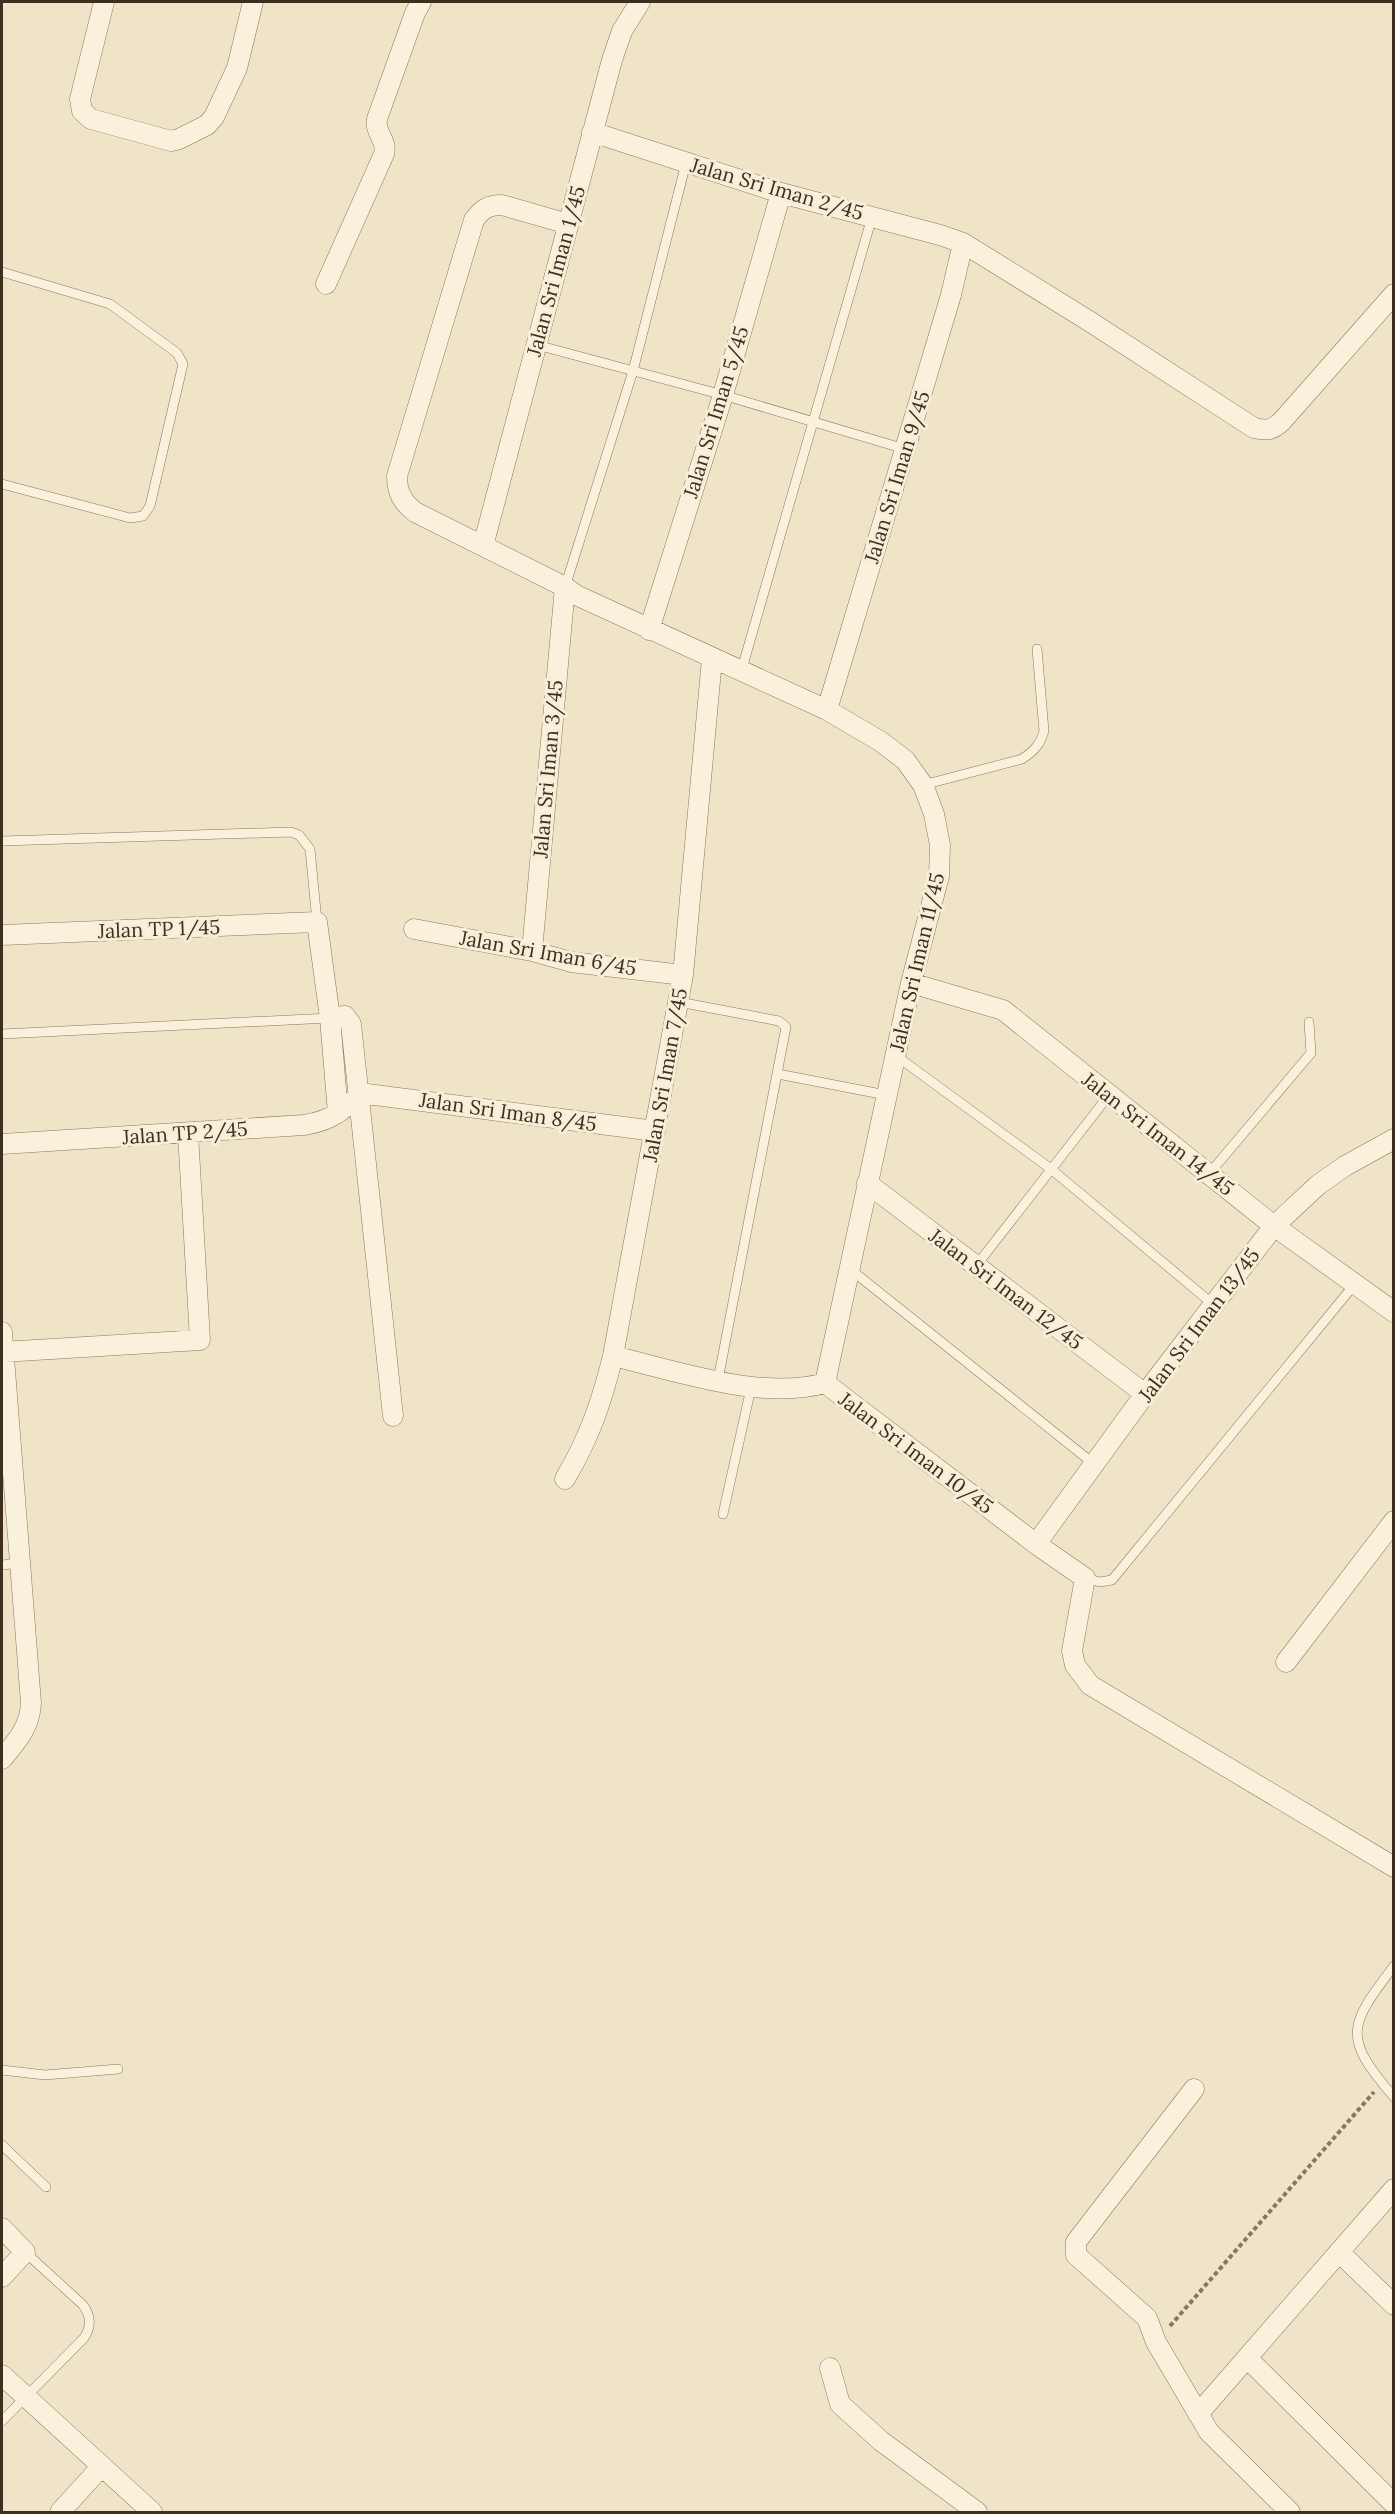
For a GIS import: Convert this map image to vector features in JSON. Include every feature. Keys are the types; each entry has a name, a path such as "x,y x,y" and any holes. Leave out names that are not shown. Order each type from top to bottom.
{"street":[{"path":"104,2 80,99 82,111 91,118 171,141 207,125 214,117 237,68 253,2"},
{"path":"326,284 384,154 385,143 377,129 377,118 415,12 422,2"},
{"name":"Jalan Sri Iman 1/45","path":"483,546 612,60 622,31 640,2"},
{"name":"Jalan Sri Iman 2/45","path":"592,132 781,193 963,243 1254,428 1266,431 1275,428 1282,421 1394,294"},
{"name":"Jalan Sri Iman 5/45","path":"649,630 723,395 781,193"},
{"name":"Jalan Sri Iman 11/45","path":"568,224 502,205 491,205 482,210 474,220 397,476 397,486 405,505 565,587 576,595 827,710 880,741 905,760 923,785 934,814 940,844 939,876 895,1054 825,1383"},
{"name":"Jalan Sri Iman 9/45","path":"827,710 951,295 963,243"},
{"name":"Jalan Sri Iman 3/45","path":"532,951 565,587"},
{"name":"Jalan Sri Iman 7/45","path":"565,1479 586,1441 603,1398 614,1356 683,975 712,659"},
{"path":"317,922 330,1018 338,1113"},
{"name":"Jalan TP 1/45","path":"2,935 317,922"},
{"name":"Jalan Sri Iman 6/45","path":"414,929 532,951 571,962 683,975"},
{"name":"Jalan Sri Iman 14/45","path":"911,983 1003,1010 1274,1226 1394,1312"},
{"path":"330,1018 345,1016 351,1024 393,1416"},
{"name":"Jalan Sri Iman 8/45","path":"360,1096 376,1095 655,1131"},
{"name":"Jalan TP 2/45","path":"2,1144 304,1125 321,1122 338,1113 360,1096"},
{"path":"2,1352 200,1340 188,1133"},
{"name":"Jalan Sri Iman 13/45","path":"1036,1544 1145,1394 1274,1226 1318,1185 1345,1166 1394,1139"},
{"name":"Jalan Sri Iman 12/45","path":"867,1183 1145,1394"},
{"path":"2,1332 11,1564 31,1710 24,1732 2,1759"},
{"name":"Jalan Sri Iman 10/45","path":"614,1356 751,1388 796,1389 825,1383 1036,1544 1085,1578"},
{"path":"1286,1662 1394,1521"},
{"path":"1085,1578 1072,1651 1075,1665 1090,1685 1394,1867"},
{"path":"1194,2089 1074,2247 1076,2254 1147,2318 1156,2342 1209,2432 1290,2512"},
{"path":"1198,2414 1394,2188"},
{"path":"2,2228 25,2252 2,2277"},
{"path":"1339,2252 1394,2305"},
{"path":"1247,2358 1393,2502 1386,2512"},
{"path":"830,2368 840,2404 881,2440 977,2512"},
{"path":"2,2374 152,2512"},
{"path":"60,2512 102,2466"}],"lane":[{"path":"565,587 633,371 686,163"},
{"path":"741,672 872,217"},
{"path":"2,272 110,304 177,353 183,364 150,506 143,516 130,518 2,484"},
{"path":"537,345 723,395 905,449"},
{"path":"923,785 1022,759 1033,752 1041,742 1044,731 1037,649"},
{"path":"2,841 291,832 306,841 310,849 317,922"},
{"path":"678,1002 783,1023 786,1033 718,1380"},
{"path":"2,1034 330,1018"},
{"path":"1209,1174 1311,1053 1309,1022"},
{"path":"895,1054 1051,1169 1214,1305"},
{"path":"778,1074 886,1095"},
{"path":"976,1266 1109,1095"},
{"path":"848,1267 1094,1464"},
{"path":"1085,1578 1100,1582 1112,1580 1354,1285"},
{"path":"723,1514 751,1388"},
{"path":"1394,1966 1365,2004 1357,2025 1360,2048 1382,2083 1394,2097"},
{"path":"2,2070 45,2075 118,2069"},
{"path":"2,2145 46,2187"},
{"path":"2,2421 84,2338 89,2330 88,2312 83,2305 25,2252"}],"path":[{"path":"1156,2342 1382,2083"}]}
